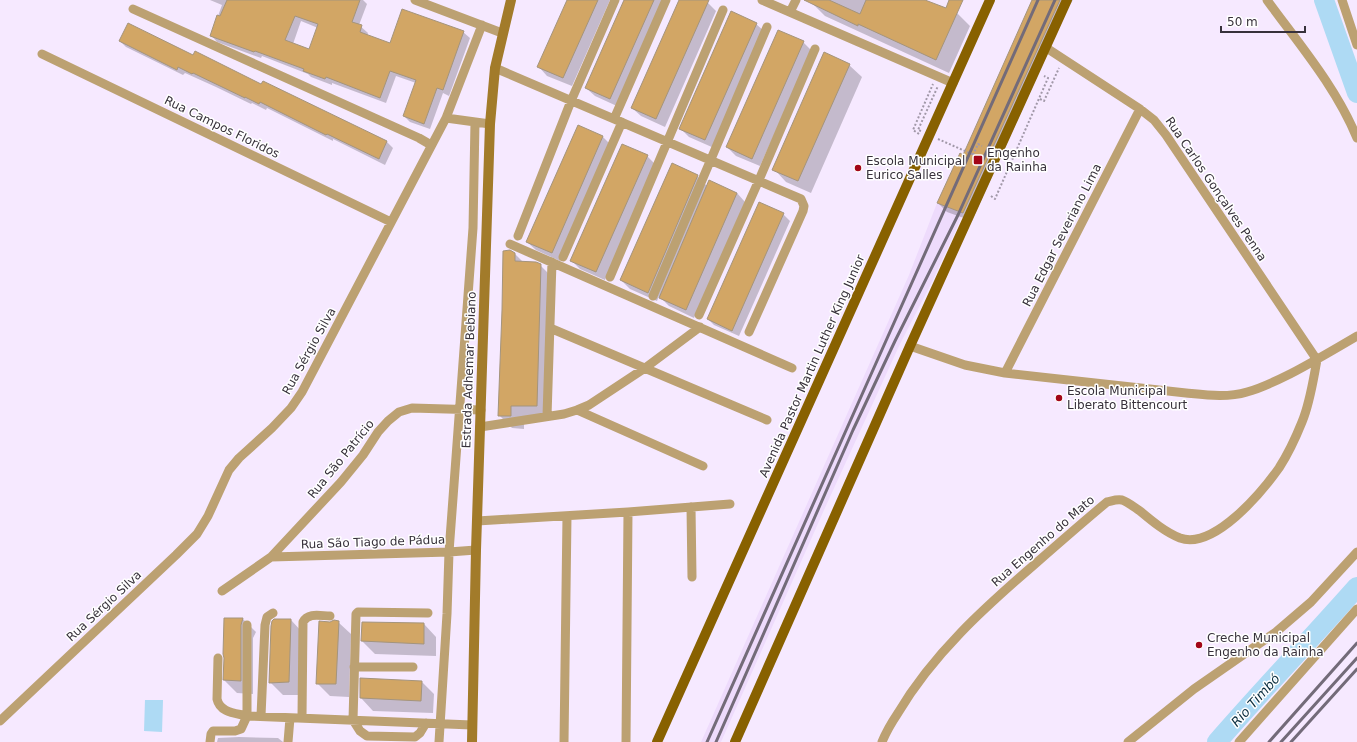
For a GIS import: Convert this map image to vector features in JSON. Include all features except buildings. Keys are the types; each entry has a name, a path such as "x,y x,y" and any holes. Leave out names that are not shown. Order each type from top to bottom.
{"main road":[{"name":"Estrada Adhemar Bebiano","path":"472,742 480,410 490,124 495,68 502,33 511,0"},
{"name":"Avenida Pastor Martin Luther King Junior","path":"657,742 990,0"},
{"path":"735,742 910,346 1067,0"}],"street":[{"path":"415,0 502,33"},
{"path":"518,236 571,101 615,0"},
{"path":"563,256 666,0"},
{"path":"762,0 953,83"},
{"path":"790,12 796,0"},
{"path":"1266,0 1324,78 1350,122 1357,138"},
{"path":"1342,0 1357,45"},
{"path":"133,8 431,145"},
{"path":"610,277 723,10"},
{"name":"Rua Sérgio Silva","path":"0,720 176,555 196,534 208,516 229,470 239,458 272,428 291,408 302,392 446,118 482,25"},
{"path":"653,296 767,27"},
{"name":"Rua Carlos Gonçalves Penna","path":"1045,48 1140,108 1154,120 1171,142 1316,360"},
{"path":"699,315 815,49"},
{"name":"Rua Campos Floridos","path":"42,54 392,222"},
{"path":"495,68 801,199 804,206 803,211 749,332"},
{"name":"Rua Edgar Severiano Lima","path":"1005,373 1140,108"},
{"path":"446,118 490,124"},
{"name":"Estrada Adhemar Bebiano","path":"439,742 447,614 449,552 472,228 475,122"},
{"path":"510,244 792,368"},
{"path":"547,416 552,262"},
{"path":"480,427 578,410 589,405 645,368 700,327"},
{"path":"550,328 767,420"},
{"path":"910,346 965,365 1005,373 1210,396 1230,395 1265,386 1316,360 1357,336"},
{"name":"Rua Engenho do Mato","path":"882,742 885,734 905,701 929,667 967,626 990,602 1107,502 1114,500 1125,502 1166,532 1182,539 1194,540 1205,537 1224,526 1240,512 1261,491 1280,467 1292,444 1302,421 1310,395 1316,360"},
{"name":"Rua São Patrício","path":"222,591 271,557 341,482 388,421 399,412 412,408 480,410"},
{"path":"578,410 703,466"},
{"path":"477,521 730,504"},
{"path":"691,507 692,577"},
{"path":"626,742 628,512"},
{"path":"564,742 567,516"},
{"name":"Rua São Tiago de Pádua","path":"271,557 476,550"},
{"path":"1128,742 1194,689 1276,632 1311,602 1357,552"},
{"path":"1239,742 1357,609"},
{"path":"426,723 420,733 415,737 367,736 360,731 354,720 354,667 356,614 358,612 428,613"},
{"path":"261,716 265,625 267,617 273,613"},
{"path":"302,718 303,622 305,618 310,616 330,616"},
{"path":"210,742 213,731 238,730 243,727 247,716 247,626"},
{"path":"218,658 217,699 218,704 224,710 247,716 472,725"},
{"path":"354,667 413,667"},
{"path":"288,742 290,718"}],"path":[{"path":"991,196 995,199 1038,102 1040,99 1044,101 1063,59"},
{"path":"935,79 913,130 986,160"},
{"path":"929,136 918,130 940,81"},
{"path":"973,155 978,144 982,146"}],"shaded area":[{"path":"937,203 963,213 955,232 932,282 900,344 824,510 721,742 701,742 909,275"}],"water":[{"path":"145,700 163,700 162,732 144,731"}],"waterway":[{"name":"Rio Timbó","path":"1324,0 1357,93"},
{"name":"Rio Timbó","path":"1217,742 1357,587"}],"railway":[{"path":"707,742 1038,0"},
{"path":"716,742 853,430 895,341 958,215 1055,0"},
{"path":"1269,742 1357,643"},
{"path":"1281,742 1357,658"},
{"path":"1291,742 1357,669"}],"place":[{"name":"Engenho da Rainha","path":"978,160"},
{"name":"Escola Municipal Eurico Salles","path":"858,168"},
{"name":"Escola Municipal Liberato Bittencourt","path":"1059,398"},
{"name":"Creche Municipal Engenho da Rainha","path":"1199,645"}]}
